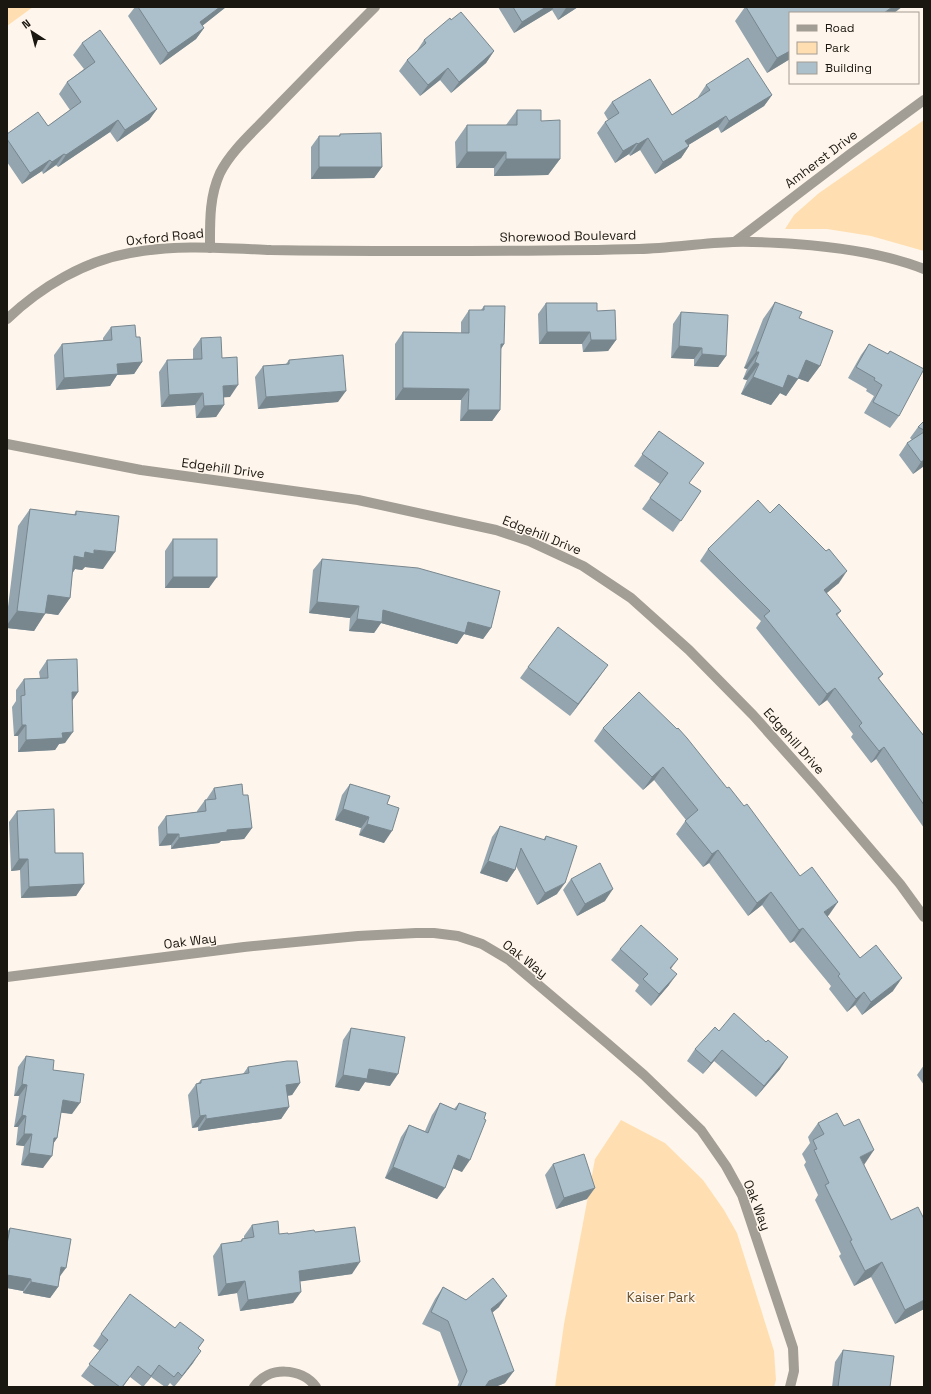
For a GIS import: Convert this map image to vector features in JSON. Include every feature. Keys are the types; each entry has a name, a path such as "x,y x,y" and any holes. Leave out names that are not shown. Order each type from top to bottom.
{"street":[{"name":"Oxford Road","path":"7,319 49,286 72,273 113,256 145,250 174,247 210,248 210,217 212,202 217,181 224,167 236,150 314,68 375,7"},
{"name":"Amherst Drive","path":"736,242 849,154 924,100"},
{"name":"Shorewood Boulevard","path":"210,248 414,251 637,249 736,242 775,242 823,246 875,254 924,268"},
{"name":"Edgehill Drive","path":"7,444 141,470 358,500 496,530 529,541 583,566 630,598 689,650 753,715 824,794 900,884 924,917"},
{"name":"Oak Way","path":"7,977 244,947 394,934 422,933 449,935 475,942 493,950 529,977 644,1075 701,1130 726,1166 742,1195 793,1348 794,1371 790,1387"},
{"path":"254,1387 264,1377 284,1371 295,1372 305,1376 316,1387"}],"green space":[{"path":"7,7 33,7 7,26"},
{"path":"924,120 924,251 871,236 827,229 785,229 794,215 819,193"},
{"name":"Kaiser Park","path":"621,1120 665,1143 703,1180 724,1210 737,1233 774,1351 776,1380 774,1387 555,1387 564,1324 595,1159"}],"building":[{"path":"138,7 220,7 200,22 204,28 168,53"},
{"path":"513,7 546,7 522,22"},
{"path":"746,7 892,7 885,12 789,12 789,52 777,58"},
{"path":"461,12 494,51 459,82 448,68 428,85 407,60 426,43 424,40 450,18 451,20"},
{"path":"100,30 157,109 125,130 118,120 66,155 64,154 52,162 50,160 30,173 7,139 7,134 38,112 48,126 81,102 67,82 95,62 82,43"},
{"path":"748,58 772,95 729,121 726,116 685,141 689,146 663,162 648,138 623,151 605,122 619,113 612,102 650,79 672,115 710,90 706,85"},
{"path":"517,110 541,110 541,121 560,120 560,159 506,159 506,152 467,152 467,125 517,125"},
{"path":"381,133 382,167 319,167 319,136"},
{"path":"775,302 802,312 799,318 833,331 820,366 806,360 798,379 788,375 783,388 753,377 759,364 755,362 759,352 756,352"},
{"path":"546,303 597,303 597,311 615,310 616,340 591,340 590,332 547,332"},
{"path":"484,306 505,306 504,344 501,344 500,410 468,410 469,389 403,388 403,332 469,333 469,310 484,310"},
{"path":"681,312 728,315 726,356 702,354 702,348 679,346"},
{"path":"135,325 136,337 140,337 142,362 117,364 118,374 64,378 62,344 112,340 111,327"},
{"path":"221,337 222,358 237,357 238,385 223,386 224,405 204,406 203,393 169,395 167,360 202,359 201,338"},
{"path":"869,344 888,354 890,351 924,369 899,416 873,402 882,385 874,380 875,378 856,367"},
{"path":"343,355 346,391 266,397 263,366 289,364 289,360"},
{"path":"924,421 924,430 918,427"},
{"path":"659,431 704,463 689,483 701,491 681,521 650,498 668,473 642,454"},
{"path":"924,432 924,460 921,462 907,443"},
{"path":"758,500 770,513 779,504 826,551 829,549 847,571 824,590 841,611 836,614 883,674 878,678 924,736 924,805 884,747 879,751 859,726 862,723 835,688 827,694 764,616 770,611 708,549"},
{"path":"30,509 76,515 76,511 119,516 115,552 94,550 94,554 85,552 84,558 74,556 70,598 48,595 45,614 17,611"},
{"path":"173,539 217,539 217,577 173,577"},
{"path":"322,559 418,568 500,591 491,628 468,622 465,633 383,610 382,622 357,619 359,606 317,602"},
{"path":"558,627 608,665 578,704 528,667"},
{"path":"77,659 78,692 72,692 73,732 62,733 63,738 26,740 26,725 22,725 21,696 25,695 24,679 48,678 47,660"},
{"path":"639,692 677,729 678,728 727,788 729,787 744,806 747,804 800,876 812,867 838,902 824,912 860,958 876,945 902,978 871,1002 864,992 856,999 838,976 840,974 803,928 799,930 771,892 757,903 718,850 712,854 685,821 698,810 663,767 652,777 603,728"},
{"path":"242,784 243,795 248,795 252,828 227,830 227,832 179,838 179,834 167,834 166,816 206,811 205,800 216,799 214,788"},
{"path":"350,784 390,796 387,804 399,808 392,831 367,824 369,817 343,809"},
{"path":"54,809 55,853 83,853 84,884 29,887 28,859 19,859 17,811"},
{"path":"500,826 545,840 546,836 577,846 565,883 545,893 521,848 515,870 488,861"},
{"path":"600,863 613,889 585,904 571,879"},
{"path":"641,925 678,959 670,968 677,974 659,994 643,979 648,974 620,949"},
{"path":"734,1013 766,1042 768,1040 788,1057 764,1086 722,1050 711,1063 695,1049 715,1027 719,1031"},
{"path":"351,1028 405,1037 398,1074 369,1069 367,1079 343,1075"},
{"path":"26,1056 54,1060 53,1070 84,1074 80,1103 63,1100 57,1138 54,1138 52,1156 29,1153 32,1134 24,1134 26,1116 22,1115 27,1085 22,1084"},
{"path":"287,1061 297,1061 300,1083 286,1085 289,1107 206,1119 206,1115 200,1116 196,1084 201,1083 201,1080 249,1073 248,1067"},
{"path":"440,1103 456,1110 459,1103 486,1113 484,1119 486,1120 470,1160 458,1155 445,1188 393,1167 409,1125 428,1133"},
{"path":"837,1113 844,1126 859,1119 874,1150 860,1157 891,1220 918,1207 924,1219 924,1300 905,1310 882,1262 865,1271 850,1241 852,1240 825,1185 829,1183 814,1150 817,1149 813,1140 824,1134 818,1123"},
{"path":"584,1154 595,1188 564,1198 553,1164"},
{"path":"278,1221 279,1234 314,1230 315,1232 355,1227 360,1262 299,1271 301,1292 248,1300 245,1281 226,1284 221,1244 242,1241 242,1239 254,1237 252,1225"},
{"path":"10,1228 71,1239 66,1268 61,1267 58,1287 31,1282 31,1279 7,1275 7,1244"},
{"path":"493,1278 507,1296 491,1309 514,1371 489,1381 485,1387 460,1387 467,1371 448,1321 431,1312 443,1287 466,1300"},
{"path":"130,1294 175,1328 180,1322 204,1340 198,1348 201,1351 182,1376 178,1372 174,1377 159,1365 151,1376 138,1366 122,1387 120,1387 89,1364 108,1340 101,1334"},
{"path":"843,1350 894,1356 890,1387 838,1387"}]}
